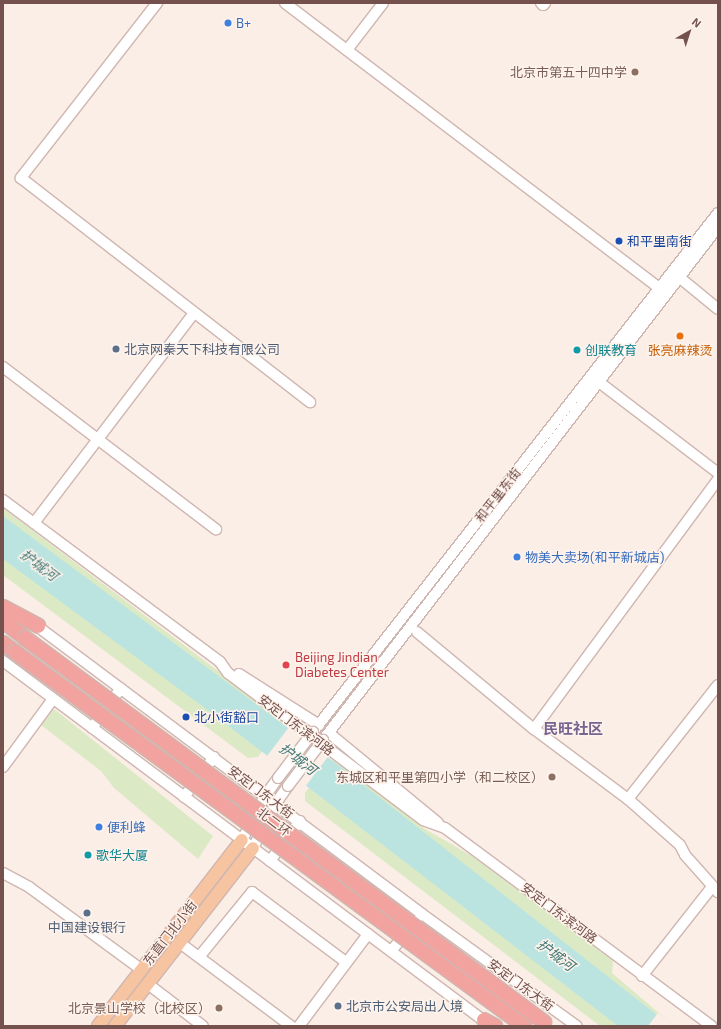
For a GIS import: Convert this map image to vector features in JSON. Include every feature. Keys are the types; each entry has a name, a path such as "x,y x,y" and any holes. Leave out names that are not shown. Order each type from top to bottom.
{"highway":[{"path":"3,607 38,626"},
{"name":"北二环","path":"3,621 547,1024"},
{"name":"北二环","path":"3,643 524,1026"}],"main road":[{"name":"东直门北小街","path":"98,1026 242,840"},
{"name":"东直门北小街","path":"115,1026 253,848"}],"street":[{"path":"157,3 21,178 310,402"},
{"path":"285,3 659,288 679,277 718,309"},
{"path":"347,50 383,3"},
{"path":"541,3 543,5 545,3"},
{"name":"和平里东街","path":"242,840 265,796 278,778 718,212"},
{"name":"和平里东街","path":"253,848 276,803 288,786 718,227"},
{"path":"34,523 100,441 194,313"},
{"path":"3,367 216,529"},
{"path":"599,382 718,473"},
{"path":"534,729 718,479"},
{"name":"安定门东滨河路","path":"3,500 220,662 228,673 423,820 445,828 642,976 712,1026"},
{"name":"安定门东大街","path":"3,600 276,803 422,914 577,1026"},
{"path":"417,632 534,729 628,799 680,845 684,855 715,890 642,976"},
{"path":"3,662 490,1024"},
{"path":"220,662 316,729"},
{"path":"628,799 718,685"},
{"path":"92,728 122,688"},
{"path":"3,767 53,699"},
{"path":"326,736 445,828"},
{"path":"184,797 214,757"},
{"path":"270,861 300,821"},
{"path":"3,873 29,887 142,970"},
{"path":"199,957 252,892 346,962"},
{"path":"392,951 422,914"},
{"path":"299,1026 368,934"},
{"path":"180,943 291,1026"},
{"path":"148,984 203,1026"}],"green space":[{"path":"3,508 284,721 258,757 248,758 3,575"},
{"path":"54,709 213,836 198,859 114,788 101,771 41,725"},
{"path":"333,758 425,829 472,856 613,961 612,973 674,1026 600,1026 305,801 305,793"}],"water":[{"name":"护城河","path":"3,516 342,768 671,1026 618,1026 213,714 3,559"}],"pier":[{"path":"289,727 328,756 305,787 266,757"},
{"path":"658,1013 672,1024 673,1026 648,1026"}],"place":[{"name":"B+","path":"228,23"},
{"name":"北京市第五十四中学","path":"635,72"},
{"name":"和平里南街","path":"619,241"},
{"name":"张亮麻辣烫","path":"680,336"},
{"name":"北京网秦天下科技有限公司","path":"116,349"},
{"name":"创联教育","path":"577,350"},
{"name":"物美大卖场(和平新城店)","path":"517,557"},
{"name":"Beijing Jindian Diabetes Center","path":"286,665"},
{"name":"北小街豁口","path":"186,717"},
{"name":"东城区和平里第四小学（和二校区）","path":"552,777"},
{"name":"便利蜂","path":"99,827"},
{"name":"歌华大厦","path":"88,855"},
{"name":"中国建设银行","path":"87,913"},
{"name":"北京市公安局出人境","path":"338,1006"},
{"name":"北京景山学校（北校区）","path":"219,1008"}],"district":[{"name":"民旺社区","path":"573,729"}]}
